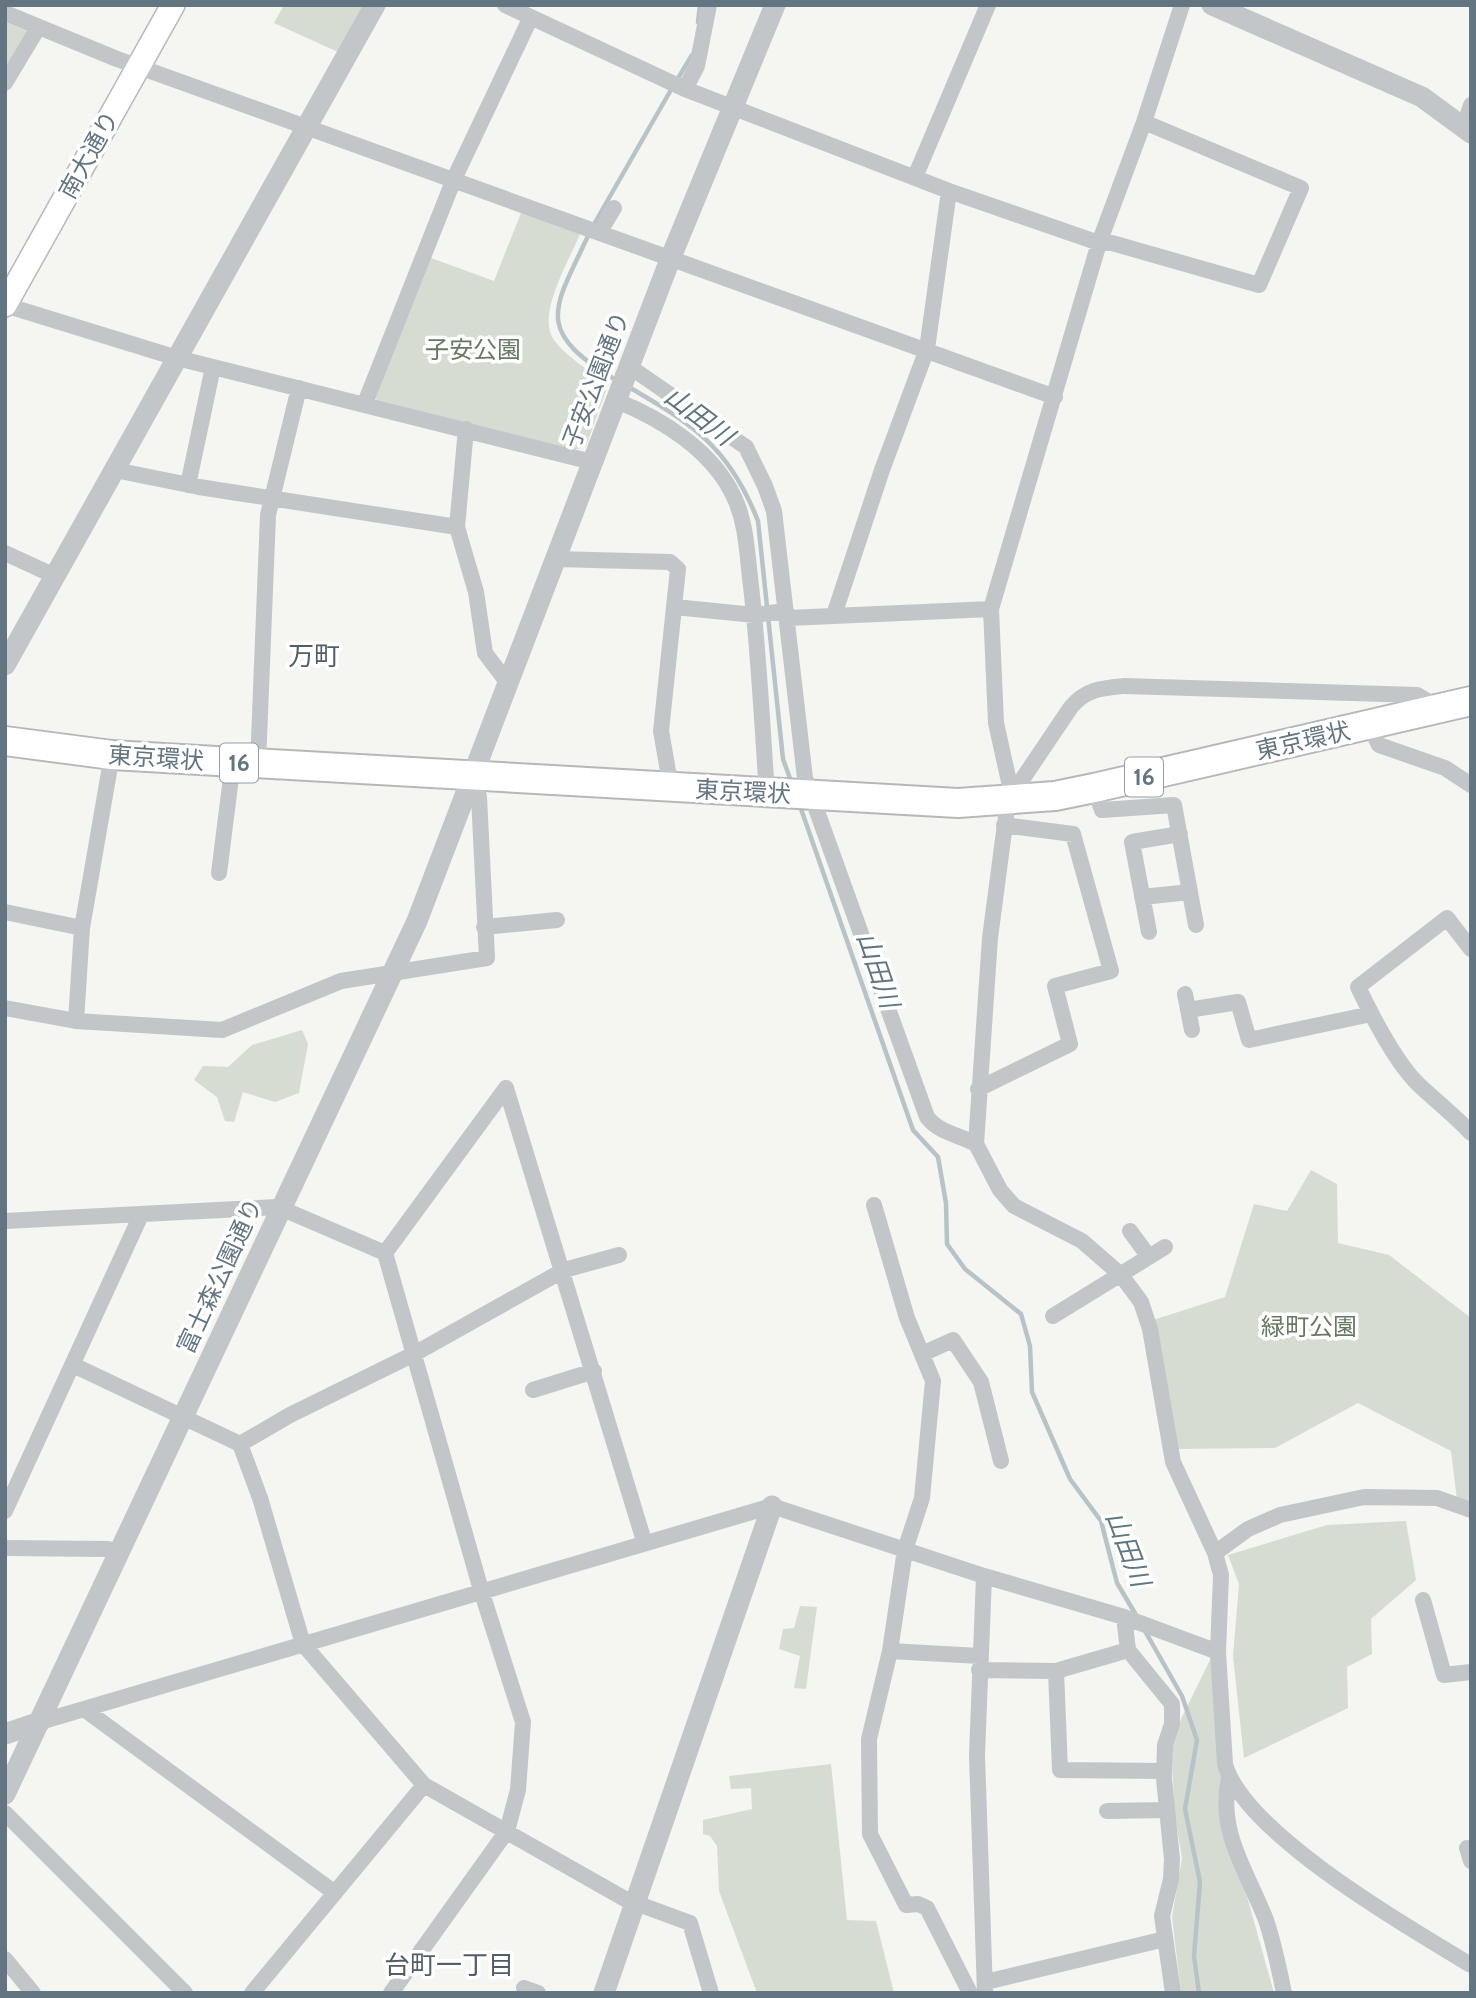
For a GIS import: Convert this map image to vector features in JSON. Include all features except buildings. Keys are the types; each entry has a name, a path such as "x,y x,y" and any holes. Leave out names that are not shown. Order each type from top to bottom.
{"highway":[{"name":"東京環状","path":"5,741 112,755 958,803 1006,813 1094,789 1471,701"}],"main road":[{"name":"南大通り","path":"5,305 173,5"}],"street":[{"path":"5,665 375,5"},
{"path":"678,85 697,66 709,5"},
{"name":"子安公園通り","path":"473,776 671,257 775,5"},
{"path":"915,177 988,5"},
{"path":"1182,5 1144,122 1098,243 1055,397 990,608 996,723 1010,786 989,950 976,1144 1000,1190 1014,1206 1082,1241 1121,1275 1141,1303 1150,1329 1173,1462 1215,1553 1223,1588 1218,1652 1225,1764 1229,1778 1256,1813 1335,1877 1386,1913 1471,1965"},
{"path":"1212,5 1422,97 1467,130 1471,105"},
{"path":"365,403 520,10 678,85 949,191 1098,243 1112,243 1259,285 1301,188 1144,122"},
{"path":"5,13 139,66 1055,397"},
{"path":"5,82 38,28"},
{"path":"834,615 881,470 927,349 949,191"},
{"path":"598,233 614,208"},
{"path":"5,305 177,358 592,462"},
{"path":"188,485 213,366"},
{"path":"624,383 746,447 774,511 796,714 791,795"},
{"path":"624,383 636,409 691,444 709,460 725,481 743,521 757,615 791,795 928,1117 941,1130 961,1135 976,1144"},
{"path":"219,873 245,763 268,515 299,388"},
{"path":"466,429 457,527 476,592 485,653 507,682"},
{"path":"114,470 188,485 457,527"},
{"path":"5,553 55,576"},
{"path":"554,559 670,562 678,569 661,732 671,788"},
{"path":"676,607 757,615 834,615 990,608"},
{"path":"1006,813 1071,707 1082,694 1098,688 1124,686 1418,695 1441,709"},
{"path":"1369,726 1379,745 1445,768 1471,786"},
{"path":"76,1021 82,928 112,755"},
{"path":"5,1008 76,1021 222,1030 341,981 487,958 479,797 473,776"},
{"name":"富士森公園通り","path":"5,1794 395,972 473,776"},
{"path":"1094,789 1102,810 1174,804 1196,925"},
{"path":"978,1089 1070,1044 1055,986 1111,971 1073,834 1006,813"},
{"path":"1149,932 1132,842 1180,834"},
{"path":"1142,897 1190,892"},
{"path":"5,912 82,928"},
{"path":"1471,949 1447,918 1358,987 1371,1014 1417,1083 1449,1109 1471,1133"},
{"path":"484,927 557,920"},
{"path":"1192,1030 1187,1002 1238,1002 1249,1040 1371,1014"},
{"path":"385,1253 506,1088 564,1269 645,1541"},
{"path":"874,1205 907,1318 933,1381 922,1499 905,1550 890,1651 869,1739 870,1834 906,1905 918,1904 928,1908 970,1993"},
{"path":"5,1221 282,1208 385,1253"},
{"path":"5,1511 141,1215"},
{"path":"1130,1231 1149,1257"},
{"path":"1053,1316 1165,1247"},
{"path":"385,1253 481,1590 523,1722 518,1790 507,1831 391,1993"},
{"path":"240,1444 290,1415 414,1354 564,1269 619,1255"},
{"path":"922,1354 953,1340 981,1382 1001,1461"},
{"path":"73,1365 240,1444 260,1497 303,1644 424,1785 635,1903 690,1923 712,1993"},
{"path":"533,1390 594,1371"},
{"path":"1215,1553 1248,1529 1280,1515 1364,1497 1429,1497 1471,1510"},
{"path":"5,1734 645,1541 772,1506 984,1576 1124,1617 1218,1652"},
{"path":"604,1993 772,1506"},
{"path":"5,1548 108,1549 118,1553"},
{"path":"984,1576 977,1755 986,1987 1165,1939"},
{"path":"1423,1600 1444,1675 1471,1672"},
{"path":"1124,1617 1128,1650 1172,1704 1172,1724 1165,1745 1164,1772 1165,1810 1172,1859 1171,1879 1162,1916 1173,1993"},
{"path":"890,1651 1056,1671 1128,1650"},
{"path":"1056,1671 1060,1770 1164,1772"},
{"path":"84,1709 335,1894"},
{"path":"1229,1778 1223,1802 1228,1831 1265,1919 1276,1951 1284,1993"},
{"path":"252,1993 424,1785"},
{"path":"1107,1811 1165,1810"},
{"path":"5,1813 185,1993"},
{"path":"5,1959 33,1993"}],"green space":[{"path":"284,5 364,5 338,52 274,23"},
{"path":"5,22 29,32 5,70"},
{"name":"子安公園","path":"521,213 580,234 551,303 549,329 554,340 565,352 608,385 586,446 574,450 374,399 431,258 494,281"},
{"path":"302,1030 308,1044 299,1093 275,1102 243,1092 234,1122 225,1121 217,1097 194,1080 203,1066 228,1067 252,1045"},
{"name":"緑町公園","path":"1311,1170 1337,1184 1338,1243 1389,1255 1471,1318 1471,1504 1457,1500 1451,1451 1358,1403 1275,1448 1175,1449 1153,1320 1225,1297 1254,1204 1287,1211"},
{"path":"1406,1521 1416,1580 1371,1619 1372,1654 1347,1667 1348,1708 1244,1758 1233,1656 1239,1584 1228,1555 1327,1525"},
{"path":"800,1606 817,1607 806,1689 794,1688 800,1656 779,1649 783,1629 794,1628"},
{"path":"1211,1658 1228,1848 1248,1900 1274,1993 1181,1993 1172,1917 1182,1858 1174,1810 1172,1750 1181,1719"},
{"path":"831,1764 847,1920 876,1921 894,1993 757,1993 719,1891 717,1846 710,1836 703,1834 703,1820 752,1809 751,1788 731,1789 729,1776"}],"waterway":[{"name":"山田川","path":"698,22 700,5"},
{"name":"山田川","path":"677,80 692,55"},
{"name":"山田川","path":"593,226 672,88"},
{"name":"山田川","path":"589,234 567,281 558,316 561,332 571,347 616,380"},
{"name":"山田川","path":"627,386 672,413 707,440 735,474 758,521 783,759 792,784"},
{"name":"山田川","path":"800,806 913,1130 938,1157 946,1203 947,1244 965,1269 1021,1314 1030,1346 1032,1392 1070,1479 1101,1521 1117,1583 1136,1615"},
{"name":"山田川","path":"1145,1631 1182,1696 1197,1740 1185,1809 1200,1882 1194,1956 1199,1993"}],"district":[{"name":"万町","path":"314,656"},
{"name":"台町一丁目","path":"449,1965"}]}
